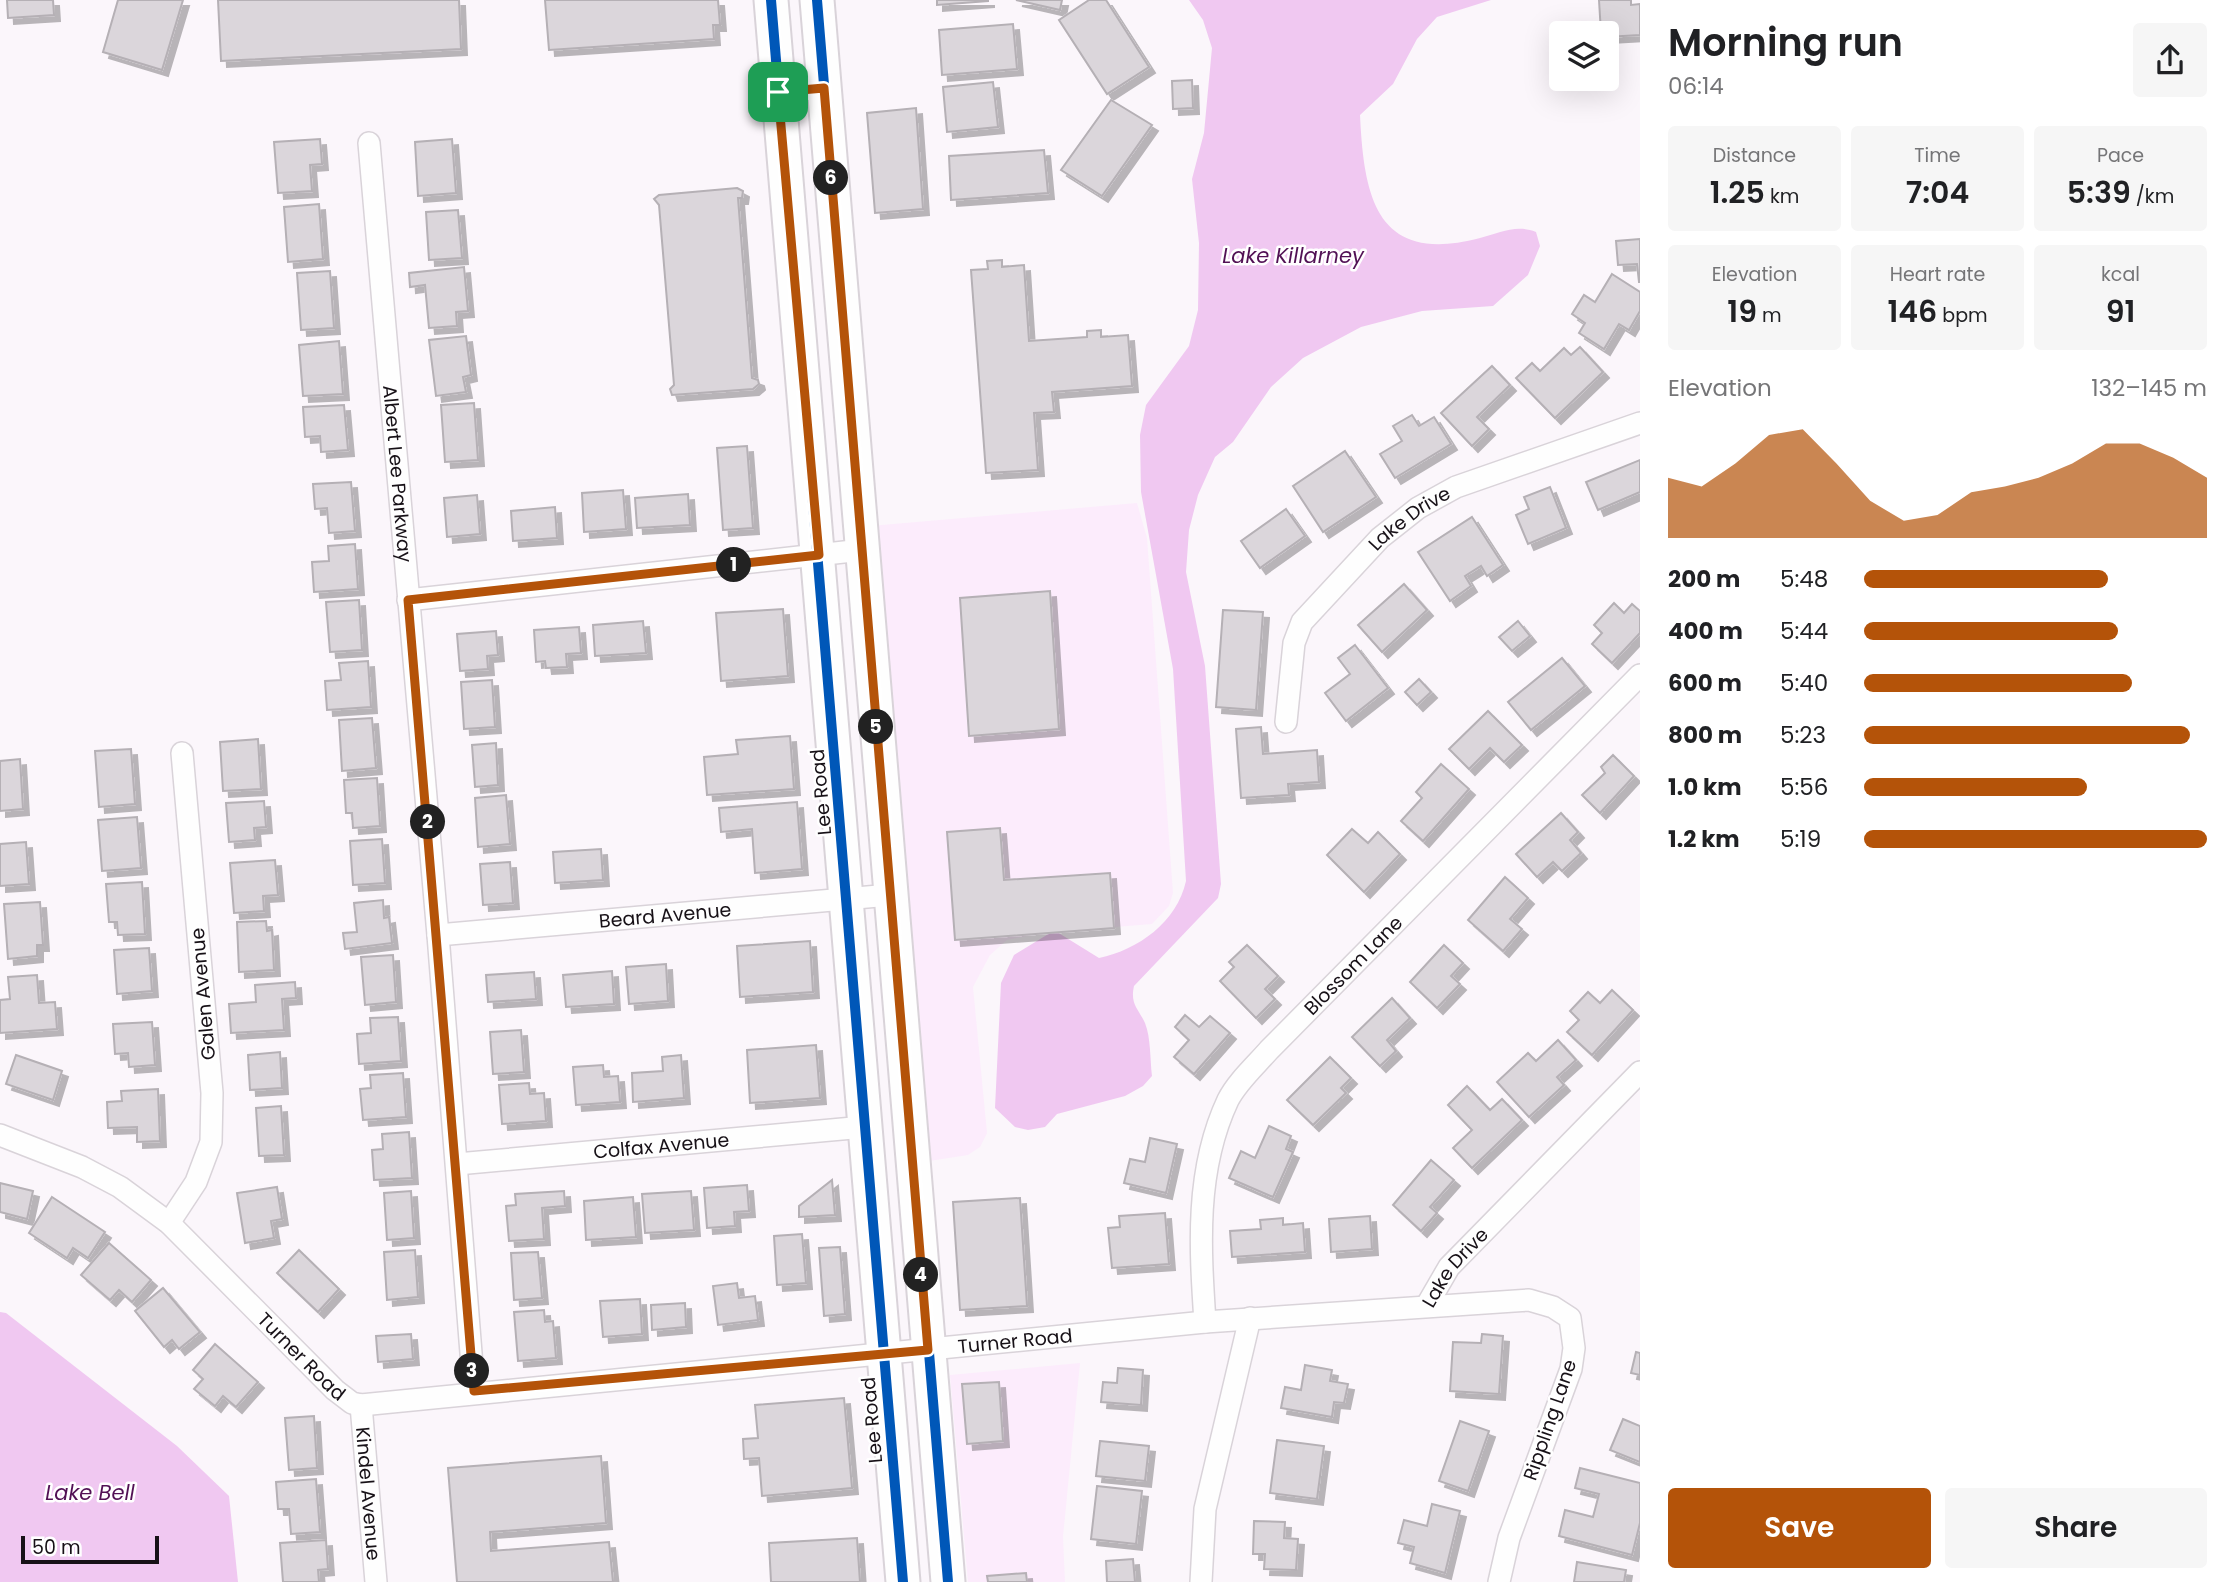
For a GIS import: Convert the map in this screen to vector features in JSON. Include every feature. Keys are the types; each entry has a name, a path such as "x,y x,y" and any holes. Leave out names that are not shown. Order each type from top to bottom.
{"main road":[{"name":"Lee Road","path":"771,0 903,1582"},
{"path":"817,0 948,1582"}],"street":[{"path":"778,92 824,88"},
{"name":"Albert Lee Parkway","path":"369,143 438,935 474,1391"},
{"name":"Lake Drive","path":"1286,722 1294,643 1302,622 1380,538 1418,508 1456,487 1640,423"},
{"path":"408,600 862,550"},
{"name":"Blossom Lane","path":"1205,1322 1199,1228 1209,1156 1229,1098 1269,1050 1640,675"},
{"name":"Galen Avenue","path":"169,1223 196,1182 211,1142 212,1117 182,753"},
{"name":"Beard Avenue","path":"438,935 890,895"},
{"name":"Lake Drive","path":"1205,1322 1427,1305 1449,1268 1640,1072"},
{"name":"Colfax Avenue","path":"457,1164 864,1127"},
{"name":"Turner Road","path":"0,1135 82,1167 120,1187 169,1223 335,1390 352,1403 361,1405 474,1391 885,1355 1205,1322"},
{"name":"Rippling Lane","path":"1427,1305 1529,1300 1553,1307 1570,1318 1574,1348 1571,1369 1509,1538 1499,1582"},
{"path":"1201,1582 1205,1509 1250,1318"},
{"name":"Kindel Avenue","path":"361,1405 376,1582"}],"shaded area":[{"path":"1137,503 1147,538 1173,893 1169,906 1152,924 1041,933 1007,940 990,955 973,987 987,1133 980,1147 968,1155 923,1162 870,526"},
{"path":"1080,1363 1063,1537 1065,1582 968,1582 950,1375"}],"water":[{"name":"Lake Killarney","path":"1189,0 1491,0 1437,17 1417,39 1393,84 1360,115 1366,173 1373,198 1383,218 1398,233 1418,242 1445,244 1522,229 1536,232 1540,246 1528,275 1493,306 1422,311 1361,327 1303,358 1271,387 1233,442 1215,457 1198,495 1189,530 1186,572 1205,666 1221,884 1218,898 1134,986 1134,1002 1148,1035 1152,1076 1143,1086 1125,1096 1057,1114 1045,1127 1028,1130 1015,1127 995,1108 1001,983 1014,955 1050,933 1057,932 1099,958 1128,948 1154,932 1165,921 1181,896 1186,881 1173,669 1141,492 1140,435 1146,405 1189,346 1198,310 1199,243 1192,179 1204,133 1212,48 1203,20"},
{"name":"Lake Bell","path":"0,1312 6,1313 177,1446 229,1496 238,1582 0,1582"}],"building":[{"path":"7,0 53,0 54,15 8,18"},
{"path":"118,0 183,0 162,70 103,52"},
{"path":"218,0 459,0 461,49 221,61"},
{"path":"545,0 718,0 720,25 713,25 714,39 549,50"},
{"path":"937,0 988,0 988,1 937,5"},
{"path":"1016,0 1062,0 1060,10"},
{"path":"1089,0 1106,0 1149,67 1107,94 1059,20"},
{"path":"1599,0 1631,0 1631,5 1640,4 1640,35 1619,36 1619,21 1600,21"},
{"path":"1013,24 1017,69 942,75 939,30"},
{"path":"1192,80 1193,108 1173,109 1172,81"},
{"path":"993,82 998,127 947,132 943,87"},
{"path":"1111,100 1152,125 1102,196 1061,170"},
{"path":"916,108 923,209 875,213 867,113"},
{"path":"320,139 322,164 310,165 312,191 278,193 274,142"},
{"path":"452,139 456,193 418,196 415,142"},
{"path":"1044,150 1048,193 951,200 949,156"},
{"path":"737,188 743,191 742,198 738,198 752,378 758,380 759,384 753,389 672,395 670,389 674,385 659,205 654,199 659,195"},
{"path":"319,204 323,259 288,262 284,207"},
{"path":"458,210 462,258 429,260 426,212"},
{"path":"1640,239 1639,282 1637,264 1618,265 1616,241"},
{"path":"1002,260 1002,267 1024,265 1029,341 1087,337 1087,331 1101,330 1101,337 1128,335 1132,386 1052,392 1054,412 1034,413 1038,470 986,473 971,270 988,269 987,261"},
{"path":"464,267 468,311 456,312 457,326 429,328 425,285 410,287 409,273"},
{"path":"330,271 334,328 301,330 297,273"},
{"path":"1612,274 1640,292 1640,311 1629,330 1619,324 1604,349 1579,333 1585,323 1572,314 1584,295 1595,302"},
{"path":"466,336 471,375 463,377 466,392 436,396 429,340"},
{"path":"339,341 343,394 303,396 299,345"},
{"path":"1580,347 1603,372 1555,418 1516,378 1532,363 1540,371 1564,348 1571,355"},
{"path":"1492,366 1510,385 1477,417 1489,429 1472,446 1441,413"},
{"path":"474,403 478,460 445,462 441,405"},
{"path":"344,405 348,450 321,452 320,436 305,437 303,407"},
{"path":"1412,415 1419,426 1434,417 1451,444 1395,478 1380,454 1402,441 1393,426"},
{"path":"747,446 753,528 723,530 717,448"},
{"path":"1345,451 1376,497 1323,532 1293,486"},
{"path":"1640,460 1640,492 1598,510 1586,482"},
{"path":"351,482 355,531 329,533 327,508 315,509 313,484"},
{"path":"1550,487 1566,528 1528,544 1516,515 1529,509 1524,497"},
{"path":"623,490 626,529 584,532 582,493"},
{"path":"688,494 690,525 637,528 635,498"},
{"path":"477,495 480,534 447,537 444,498"},
{"path":"555,507 557,538 513,541 511,511"},
{"path":"1286,509 1305,536 1260,568 1241,541"},
{"path":"1472,517 1503,565 1487,576 1481,566 1465,576 1471,586 1450,601 1418,552"},
{"path":"355,544 358,589 314,592 312,562 329,561 328,546"},
{"path":"1404,584 1427,610 1382,652 1358,625"},
{"path":"1050,591 1059,729 969,736 960,598"},
{"path":"359,600 362,650 330,652 326,602"},
{"path":"1614,603 1624,613 1632,604 1640,611 1640,633 1612,663 1592,644 1602,633 1594,625"},
{"path":"783,609 788,676 721,681 716,613"},
{"path":"1223,610 1263,612 1256,710 1216,707"},
{"path":"643,621 646,653 595,656 593,625"},
{"path":"1518,621 1530,636 1512,651 1499,637"},
{"path":"579,627 581,653 566,654 567,667 546,668 545,661 536,662 534,630"},
{"path":"496,631 498,655 487,656 488,669 460,671 457,634"},
{"path":"1355,645 1388,688 1346,721 1325,693 1350,674 1338,658"},
{"path":"1562,658 1585,686 1531,730 1508,702"},
{"path":"368,661 371,707 327,710 325,681 341,680 339,663"},
{"path":"1419,679 1431,692 1417,705 1405,692"},
{"path":"492,680 495,727 464,729 461,682"},
{"path":"1488,711 1522,745 1504,762 1490,748 1469,769 1449,749"},
{"path":"372,718 376,768 342,771 339,720"},
{"path":"1261,727 1263,754 1317,750 1319,782 1288,784 1289,795 1241,798 1236,729"},
{"path":"790,736 794,789 707,795 704,757 738,754 736,740"},
{"path":"258,739 261,789 223,791 220,742"},
{"path":"496,743 498,785 475,787 472,745"},
{"path":"131,749 135,804 99,807 95,751"},
{"path":"1613,755 1634,776 1600,813 1582,795 1605,773 1601,767"},
{"path":"20,759 23,809 0,811 0,761"},
{"path":"1441,764 1469,789 1423,841 1401,821 1422,798 1416,792"},
{"path":"377,778 380,826 353,828 352,813 346,813 344,780"},
{"path":"506,795 510,844 478,847 475,798"},
{"path":"264,801 266,827 254,828 255,840 229,842 226,803"},
{"path":"797,802 802,869 755,873 752,829 721,832 719,808"},
{"path":"1561,813 1578,832 1570,840 1581,853 1562,871 1553,862 1537,877 1516,854"},
{"path":"137,817 141,868 102,871 98,820"},
{"path":"1000,828 1004,880 1110,873 1114,928 955,940 947,832"},
{"path":"1352,829 1368,843 1378,832 1400,854 1364,892 1327,855"},
{"path":"382,839 385,883 353,885 350,841"},
{"path":"26,842 29,884 0,886 0,844"},
{"path":"601,849 603,880 555,883 553,852"},
{"path":"275,860 278,895 263,896 264,911 234,913 230,863"},
{"path":"510,862 513,903 483,905 480,864"},
{"path":"1505,877 1528,898 1510,919 1522,929 1503,951 1468,920"},
{"path":"142,882 145,934 118,935 117,922 109,922 106,884"},
{"path":"383,900 384,918 389,917 392,943 345,949 343,933 357,932 354,903"},
{"path":"40,902 43,945 37,945 37,956 8,959 4,904"},
{"path":"266,921 267,931 272,930 274,970 239,972 237,922"},
{"path":"810,941 813,992 740,997 737,946"},
{"path":"1247,945 1278,976 1265,989 1275,999 1256,1018 1220,981 1234,967 1229,962"},
{"path":"1444,945 1463,963 1451,976 1460,984 1437,1008 1410,982"},
{"path":"149,948 152,991 117,994 114,950"},
{"path":"393,955 396,1002 365,1005 361,957"},
{"path":"666,964 668,1001 629,1004 626,967"},
{"path":"612,971 614,1004 566,1007 563,975"},
{"path":"534,972 536,999 488,1002 486,975"},
{"path":"37,975 39,1003 55,1002 57,1029 0,1033 0,1000 10,999 8,977"},
{"path":"295,982 296,998 282,999 284,1030 231,1033 229,1004 256,1002 255,985"},
{"path":"1612,990 1633,1010 1592,1055 1567,1032 1579,1020 1570,1011 1588,992 1600,1003"},
{"path":"1392,998 1410,1018 1387,1040 1396,1051 1380,1066 1352,1037"},
{"path":"1185,1015 1199,1027 1210,1016 1230,1033 1194,1074 1174,1057 1189,1040 1175,1027"},
{"path":"398,1017 401,1061 359,1064 357,1034 371,1033 370,1018"},
{"path":"152,1022 155,1065 129,1067 128,1053 115,1054 113,1024"},
{"path":"521,1030 524,1072 493,1074 490,1032"},
{"path":"1558,1040 1576,1060 1557,1077 1564,1085 1529,1117 1497,1082 1528,1053 1536,1061"},
{"path":"816,1045 820,1098 750,1103 747,1050"},
{"path":"280,1052 282,1088 250,1090 248,1055"},
{"path":"16,1055 62,1071 53,1100 6,1084"},
{"path":"681,1055 684,1098 633,1102 632,1073 663,1071 662,1057"},
{"path":"1330,1057 1351,1078 1341,1088 1346,1093 1313,1125 1287,1100"},
{"path":"603,1065 604,1077 618,1076 620,1102 576,1105 573,1067"},
{"path":"403,1073 406,1117 363,1120 360,1089 371,1088 370,1075"},
{"path":"529,1083 530,1094 544,1093 546,1121 502,1124 499,1085"},
{"path":"1467,1086 1490,1110 1502,1099 1522,1120 1472,1168 1453,1148 1472,1130 1448,1105"},
{"path":"158,1089 160,1141 137,1142 137,1127 108,1128 107,1102 122,1101 121,1091"},
{"path":"281,1106 284,1155 259,1156 256,1108"},
{"path":"1269,1126 1291,1136 1286,1149 1293,1152 1273,1197 1229,1178 1241,1151 1255,1158"},
{"path":"409,1132 412,1178 374,1180 372,1150 383,1149 382,1134"},
{"path":"1150,1138 1177,1144 1166,1193 1124,1183 1130,1159 1145,1162"},
{"path":"1431,1160 1454,1180 1430,1207 1437,1213 1421,1231 1393,1205"},
{"path":"832,1180 835,1215 799,1217 799,1206"},
{"path":"0,1183 33,1191 27,1219 0,1212"},
{"path":"747,1185 749,1211 734,1212 735,1226 707,1228 704,1188"},
{"path":"277,1187 282,1219 271,1221 274,1238 245,1243 237,1193"},
{"path":"411,1191 414,1238 387,1240 384,1193"},
{"path":"564,1191 565,1206 542,1208 544,1239 509,1241 506,1206 516,1205 515,1194"},
{"path":"691,1191 694,1230 645,1233 642,1194"},
{"path":"52,1197 105,1232 88,1258 73,1248 67,1258 29,1233"},
{"path":"633,1197 636,1237 586,1240 584,1201"},
{"path":"1020,1198 1027,1306 960,1310 953,1202"},
{"path":"1165,1213 1169,1264 1112,1268 1108,1228 1120,1227 1119,1216"},
{"path":"1370,1216 1372,1249 1331,1252 1329,1219"},
{"path":"1283,1218 1283,1225 1303,1223 1305,1252 1232,1257 1230,1231 1261,1229 1260,1220"},
{"path":"802,1234 806,1283 777,1285 774,1236"},
{"path":"109,1243 151,1280 132,1302 119,1290 110,1300 81,1275"},
{"path":"840,1247 845,1314 824,1316 819,1248"},
{"path":"299,1250 339,1289 318,1312 277,1273"},
{"path":"415,1250 418,1297 387,1300 384,1252"},
{"path":"538,1252 542,1298 514,1300 511,1253"},
{"path":"737,1283 739,1298 755,1296 758,1320 718,1325 713,1286"},
{"path":"163,1288 200,1332 179,1349 172,1340 164,1347 135,1311"},
{"path":"640,1299 642,1334 603,1337 600,1301"},
{"path":"685,1303 686,1327 652,1330 651,1305"},
{"path":"544,1310 545,1322 553,1321 556,1358 518,1361 514,1312"},
{"path":"411,1334 413,1359 378,1362 376,1336"},
{"path":"1482,1334 1503,1336 1499,1394 1450,1391 1453,1342 1481,1343"},
{"path":"215,1344 258,1382 236,1407 223,1396 215,1406 194,1389 203,1379 193,1370"},
{"path":"1636,1352 1640,1353 1640,1375 1631,1373"},
{"path":"1305,1365 1332,1370 1330,1381 1348,1384 1344,1403 1334,1402 1332,1417 1281,1408 1285,1387 1301,1390"},
{"path":"1118,1368 1143,1370 1141,1405 1101,1402 1103,1382 1117,1383"},
{"path":"999,1382 1003,1441 967,1444 962,1384"},
{"path":"844,1398 852,1488 762,1496 759,1458 744,1459 743,1439 758,1438 755,1405"},
{"path":"314,1416 317,1468 289,1470 285,1418"},
{"path":"1623,1419 1640,1426 1640,1462 1610,1450"},
{"path":"1460,1421 1489,1431 1468,1491 1439,1481"},
{"path":"1277,1440 1324,1446 1317,1499 1270,1493"},
{"path":"1100,1441 1149,1446 1145,1481 1096,1476"},
{"path":"601,1456 606,1523 490,1532 491,1551 609,1542 613,1582 457,1582 448,1468"},
{"path":"1580,1468 1640,1483 1640,1523 1632,1555 1559,1536 1565,1510 1593,1517 1599,1494 1575,1488"},
{"path":"316,1479 320,1532 291,1534 289,1509 278,1509 276,1482"},
{"path":"1097,1486 1142,1491 1136,1544 1091,1539"},
{"path":"1432,1504 1460,1511 1445,1573 1410,1563 1414,1547 1398,1543 1404,1520 1427,1526"},
{"path":"1254,1521 1285,1522 1284,1538 1298,1539 1296,1570 1264,1569 1265,1554 1253,1554"},
{"path":"857,1538 860,1582 771,1582 769,1543"},
{"path":"326,1540 328,1569 318,1570 319,1582 283,1582 280,1543"},
{"path":"1133,1559 1135,1582 1107,1582 1106,1561"},
{"path":"1577,1562 1626,1570 1624,1582 1574,1582"},
{"path":"1026,1573 1027,1582 988,1582 987,1576"}],"cycle path":[{"path":"771,0 903,1582"},
{"path":"817,0 948,1582"}],"route":[{"path":"824,88 928,1350 474,1391 408,600 819,555 778,92 824,88"}]}
